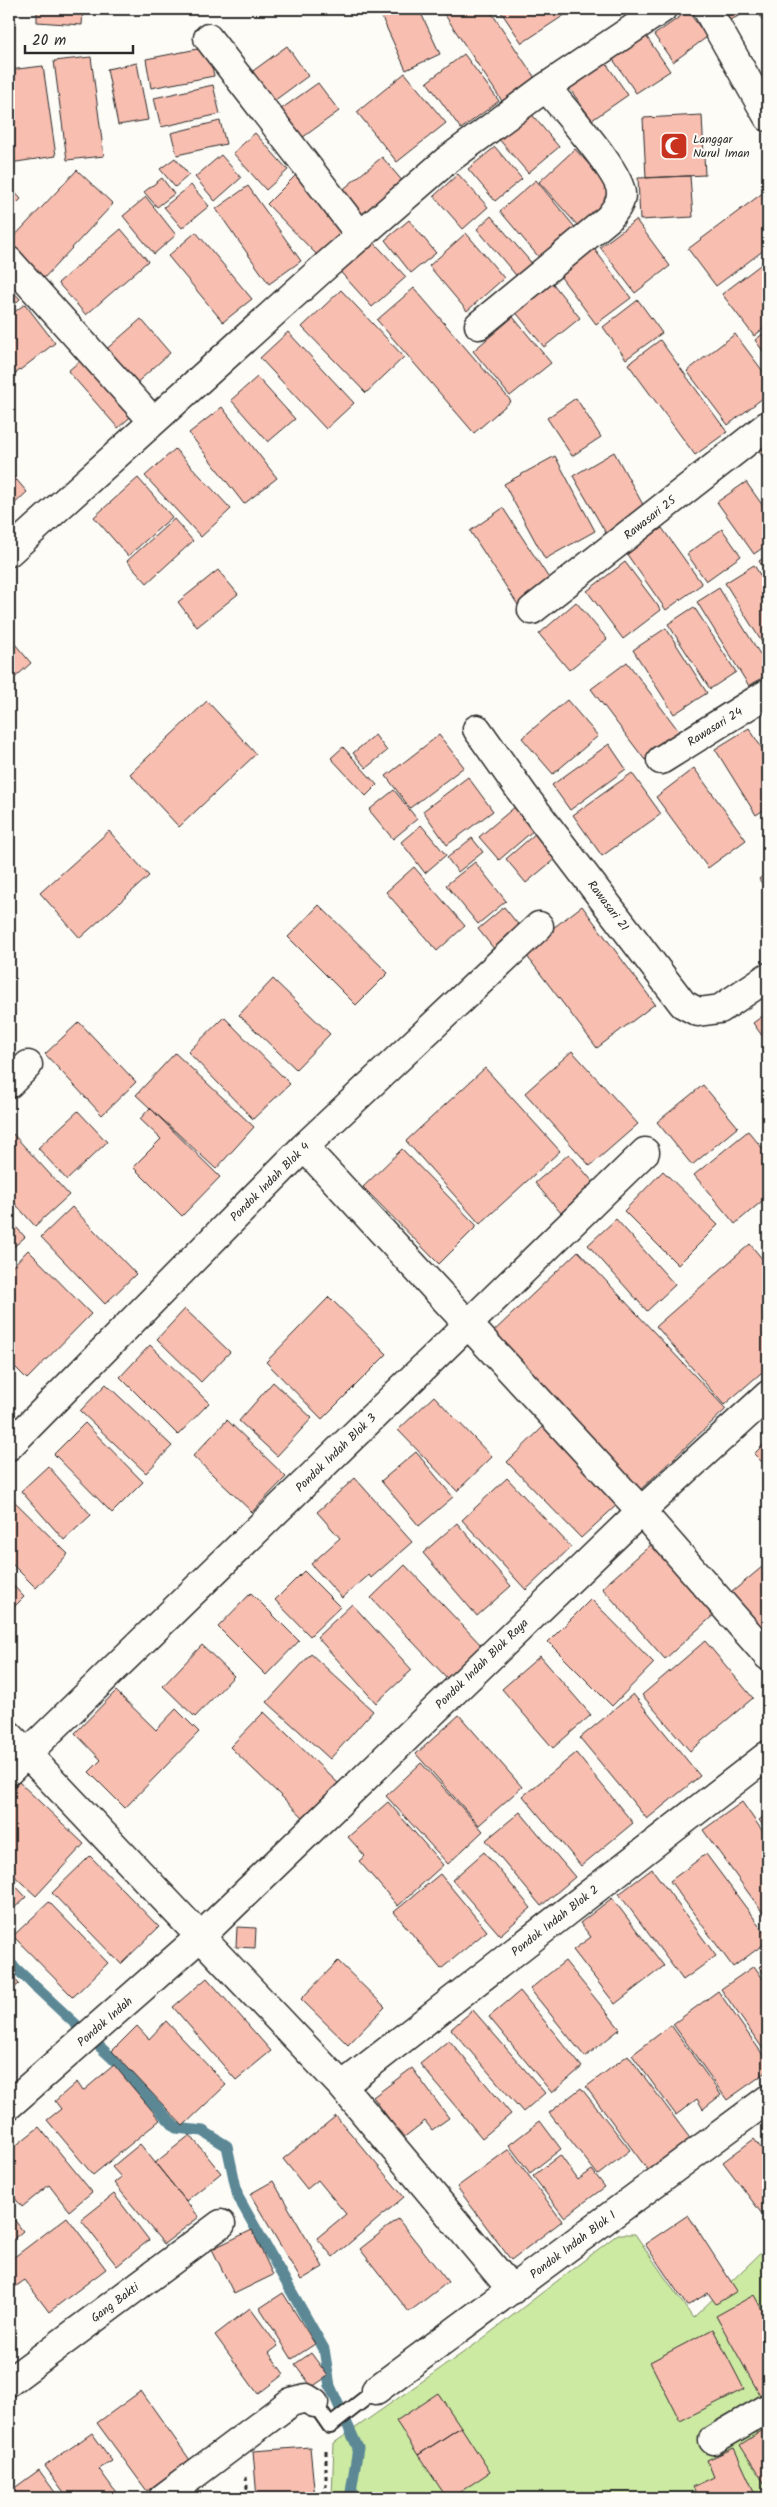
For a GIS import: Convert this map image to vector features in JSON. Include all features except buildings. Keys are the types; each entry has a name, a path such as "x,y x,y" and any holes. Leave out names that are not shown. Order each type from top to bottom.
{"street":[{"path":"9,552 153,421 446,161 546,87 662,9"},
{"path":"707,9 768,117"},
{"path":"208,38 360,236"},
{"path":"478,325 609,218 619,204 620,186 610,168 546,87"},
{"path":"9,260 153,421"},
{"name":"Rawasari 25","path":"532,610 768,425"},
{"name":"Rawasari 24","path":"661,760 768,693"},
{"name":"Rawasari 21","path":"477,729 525,797 683,1004 698,1012 720,1009 768,978"},
{"name":"Pondok Indah Blok 4","path":"9,1446 304,1148 539,926"},
{"path":"9,1084 28,1065"},
{"path":"304,1148 641,1511 768,1656"},
{"name":"Pondok Indah Blok 3","path":"18,1762 645,1152"},
{"name":"Pondok Indah Blok Raya","path":"200,1937 641,1511 768,1395"},
{"path":"9,1735 18,1762 200,1937 342,2086 512,2290"},
{"name":"Pondok Indah Blok 2","path":"342,2086 768,1755"},
{"name":"Pondok Indah","path":"9,2104 200,1937"},
{"name":"Pondok Indah Blok 1","path":"376,2390 768,2099"},
{"name":"Gang Bakti","path":"9,2382 221,2224"},
{"path":"163,2498 291,2402 306,2398 314,2403"},
{"path":"713,2440 768,2408"}],"lane":[{"path":"314,2403 330,2426 376,2390"}],"path":[{"path":"326,2498 326,2448 330,2426"}],"green space":[{"path":"618,2234 635,2234 693,2318 768,2246 768,2498 332,2498 334,2443 477,2343"}],"waterway":[{"path":"9,1962 113,2059 176,2128 203,2131 227,2146 238,2197 324,2349 330,2386 358,2448 350,2498"}],"place":[{"name":"Langgar Nurul Iman","path":"674,146"}]}
